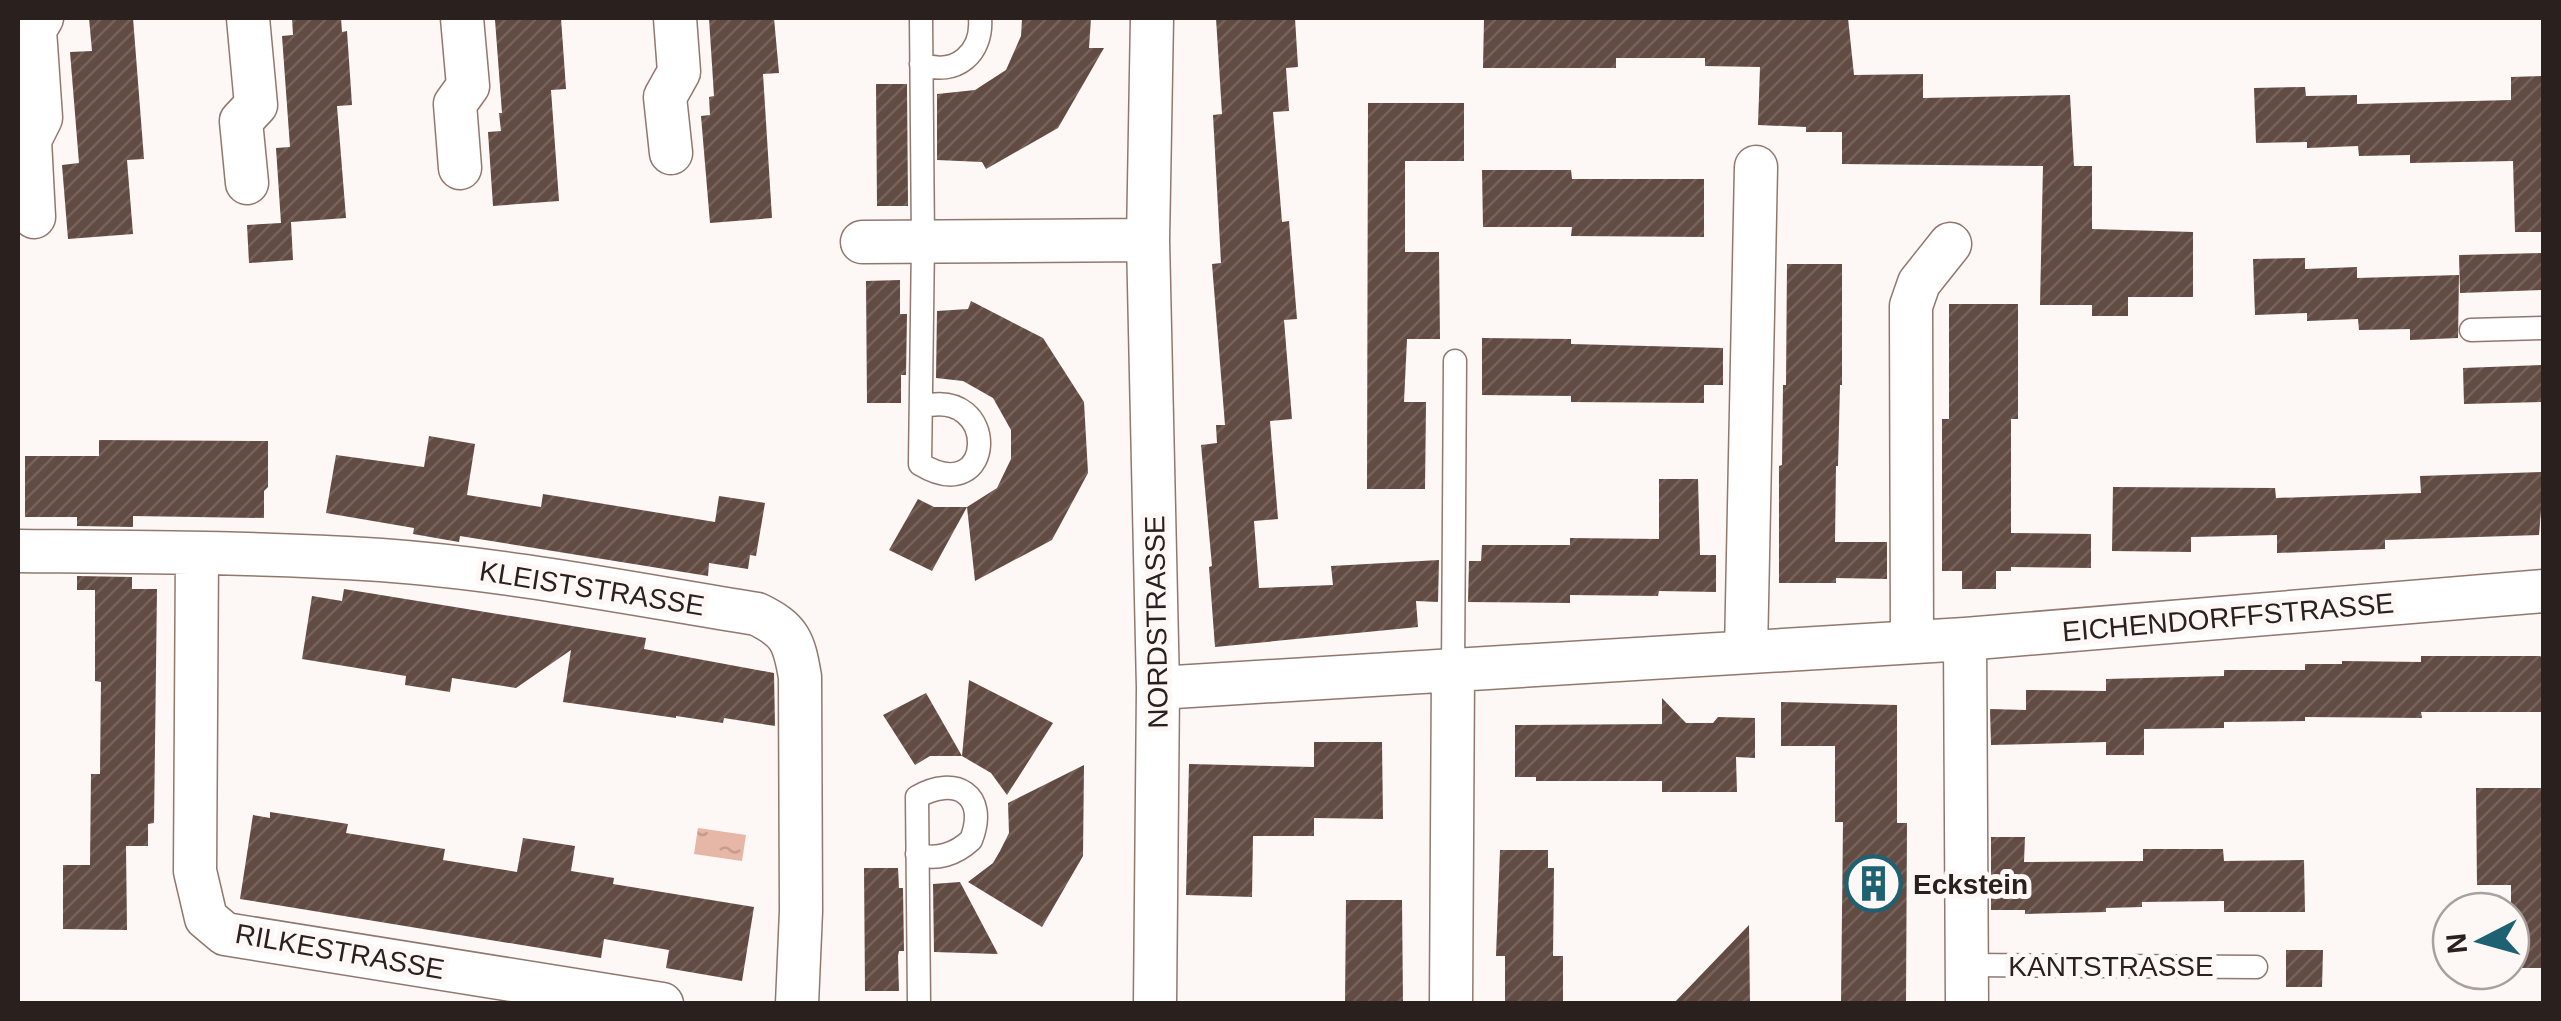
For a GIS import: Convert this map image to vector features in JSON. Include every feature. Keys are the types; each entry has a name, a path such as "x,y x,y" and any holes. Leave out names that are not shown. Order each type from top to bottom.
{"street":[{"path":"34,217 30,140 41,118 35,30 42,18"},
{"path":"246,183 242,121 256,105 248,18"},
{"path":"460,168 455,104 468,86 462,18"},
{"path":"671,153 665,97 678,72 675,18"},
{"name":"NORDSTRASSE","path":"1152,18 1148,240 1158,688 1155,1004"},
{"path":"1746,652 1756,166"},
{"path":"862,242 1148,240"},
{"path":"1912,641 1910,306 1919,284 1950,244"},
{"name":"KLEISTSTRASSE","path":"18,551 384,560 757,614 783,627 796,652 800,677 802,911 797,1004"},
{"name":"RILKESTRASSE","path":"197,553 195,872 206,918 226,934 662,1004"},
{"name":"EICHENDORFFSTRASSE","path":"1158,688 1965,639 2544,591"},
{"name":"KANTSTRASSE","path":"1965,639 1967,984"},
{"path":"1451,1004 1452,672"}],"lane":[{"path":"921,18 921,407"},
{"path":"922,64 944,67 968,57 979,42 980,18"},
{"path":"2471,330 2544,328"},
{"path":"1452,672 1454,361"},
{"path":"917,854 918,1004"},
{"name":"KANTSTRASSE","path":"1967,984 2256,968"}],"water":[{"path":"698,828 746,835 742,861 694,854"}],"building":[{"path":"89,18 133,18 144,159 127,160 133,234 68,239 62,165 79,163 70,52 92,51"},
{"path":"292,18 341,18 342,32 347,31 352,105 337,106 346,218 291,222 293,260 249,263 247,225 281,223 276,148 290,147 282,36 293,35"},
{"path":"561,18 566,89 551,90 559,201 493,206 488,132 501,131 502,113 495,20"},
{"path":"709,18 774,18 779,73 763,74 772,218 710,223 701,116 710,115 709,97 714,96"},
{"path":"1091,18 1089,48 1104,48 1058,128 986,169 982,162 937,160 937,94 975,90 1006,70 1021,36 1022,19"},
{"path":"1216,18 1295,18 1298,67 1286,68 1289,111 1273,112 1282,222 1289,221 1297,319 1284,320 1292,419 1270,421 1278,519 1254,521 1259,588 1333,585 1331,566 1439,560 1438,602 1416,601 1418,627 1215,647 1201,445 1217,443 1216,425 1225,425 1212,264 1221,263 1213,115 1222,114"},
{"path":"1484,18 1848,18 1854,75 1923,74 1923,98 2070,95 2074,166 2092,166 2092,229 2193,232 2193,297 2128,297 2128,316 2092,316 2092,305 2040,305 2043,166 1842,164 1842,132 1758,125 1760,67 1705,66 1705,58 1616,58 1616,68 1483,68"},
{"path":"2544,76 2544,232 2515,232 2513,161 2410,163 2410,155 2359,156 2358,146 2307,148 2307,142 2256,143 2254,88 2305,87 2306,96 2357,95 2357,104 2511,100 2511,77"},
{"path":"876,84 907,84 908,206 877,206"},
{"path":"1368,103 1464,103 1464,161 1405,161 1405,252 1439,252 1440,339 1407,339 1404,402 1426,402 1425,489 1367,489"},
{"path":"1482,170 1571,170 1572,179 1704,179 1704,237 1571,236 1572,227 1483,227"},
{"path":"2544,253 2544,290 2460,293 2459,255"},
{"path":"2305,258 2305,269 2357,267 2357,278 2459,275 2458,338 2410,340 2410,329 2359,330 2358,319 2307,321 2307,313 2255,315 2253,259"},
{"path":"1787,264 1842,264 1842,385 1835,542 1887,542 1887,579 1779,583"},
{"path":"900,280 900,314 907,314 906,375 901,375 901,403 867,403 866,281"},
{"path":"971,301 1043,338 1084,402 1088,473 1052,540 975,581 967,507 997,488 1011,459 1011,430 993,398 963,381 936,378 937,311 968,309"},
{"path":"1949,304 2018,304 2018,419 2011,419 2011,533 2091,534 2091,568 2011,567 2011,571 1996,571 1996,589 1962,589 1962,571 1942,571 1942,419 1949,419"},
{"path":"1482,338 1723,348 1723,385 1704,385 1704,403 1571,402 1571,396 1482,395"},
{"path":"2544,365 2544,402 2464,404 2463,368"},
{"path":"429,436 475,444 467,495 541,507 543,494 715,522 719,496 765,503 756,556 750,555 748,569 709,563 708,576 460,536 459,542 413,534 414,528 326,513 336,455 424,467"},
{"path":"99,440 268,441 264,518 133,516 133,527 77,526 77,517 25,517 25,456 99,456"},
{"path":"2544,472 2539,535 2385,540 2385,549 2277,553 2277,535 2191,537 2191,552 2112,551 2113,487 2275,488 2276,498 2421,493 2420,476"},
{"path":"1659,479 1698,479 1700,555 1716,555 1716,592 1570,595 1570,603 1468,602 1469,561 1481,561 1482,545 1570,545 1570,538 1659,539"},
{"path":"918,499 934,507 967,507 932,571 889,550"},
{"path":"77,576 132,577 132,589 157,589 154,823 148,824 148,846 126,846 127,930 63,929 63,865 90,865 91,774 100,774 101,682 95,681 95,590 77,590"},
{"path":"344,589 646,638 644,649 774,673 775,726 724,718 723,723 676,718 563,702 571,650 516,688 452,678 450,692 405,685 406,676 302,659 312,596 342,601"},
{"path":"2421,656 2540,656 2544,659 2544,712 2421,712 2422,718 2305,717 2305,721 2224,722 2224,728 2144,729 2144,755 2106,755 2106,742 1991,745 1990,709 2026,710 2026,690 2106,691 2106,679 2224,676 2224,670 2305,670 2305,664 2342,661 2421,662"},
{"path":"969,680 1053,723 1007,795 991,773 962,756"},
{"path":"926,693 962,756 930,756 915,765 883,715"},
{"path":"1662,698 1686,723 1713,723 1718,717 1755,718 1755,758 1736,757 1737,792 1662,792 1662,781 1536,781 1536,777 1515,777 1515,725 1662,724"},
{"path":"1781,702 1897,705 1897,823 1907,823 1906,1004 1841,1004 1843,822 1835,822 1835,746 1781,746"},
{"path":"1314,742 1382,742 1383,819 1314,818 1314,836 1253,836 1252,897 1186,895 1189,764 1314,767"},
{"path":"1084,765 1083,856 1042,927 968,882 993,863 1000,851 1009,833 1008,803"},
{"path":"2476,788 2544,788 2544,968 2531,968 2531,891 2511,891 2511,885 2477,885"},
{"path":"270,812 348,824 346,833 445,849 443,860 517,872 523,838 575,846 571,871 614,878 613,884 754,907 742,981 666,968 669,950 604,939 601,958 240,899 253,815 270,818"},
{"path":"1991,837 2025,837 2024,862 2143,861 2143,849 2223,849 2224,861 2304,860 2305,912 2224,912 2224,901 2142,902 2142,907 2106,908 2106,912 2025,914 2025,910 1991,910"},
{"path":"1500,850 1548,850 1548,868 1554,868 1553,956 1563,956 1563,1004 1505,1004 1505,956 1496,956"},
{"path":"864,868 898,868 899,888 903,888 904,951 899,951 898,956 899,991 865,991"},
{"path":"960,882 998,954 934,952 933,884"},
{"path":"1346,900 1402,900 1403,1004 1345,1004"},
{"path":"1749,925 1750,1004 1673,1004"},
{"path":"2286,950 2323,950 2322,987 2286,987"}],"place":[{"name":"Eckstein","path":"1874,884"}]}
